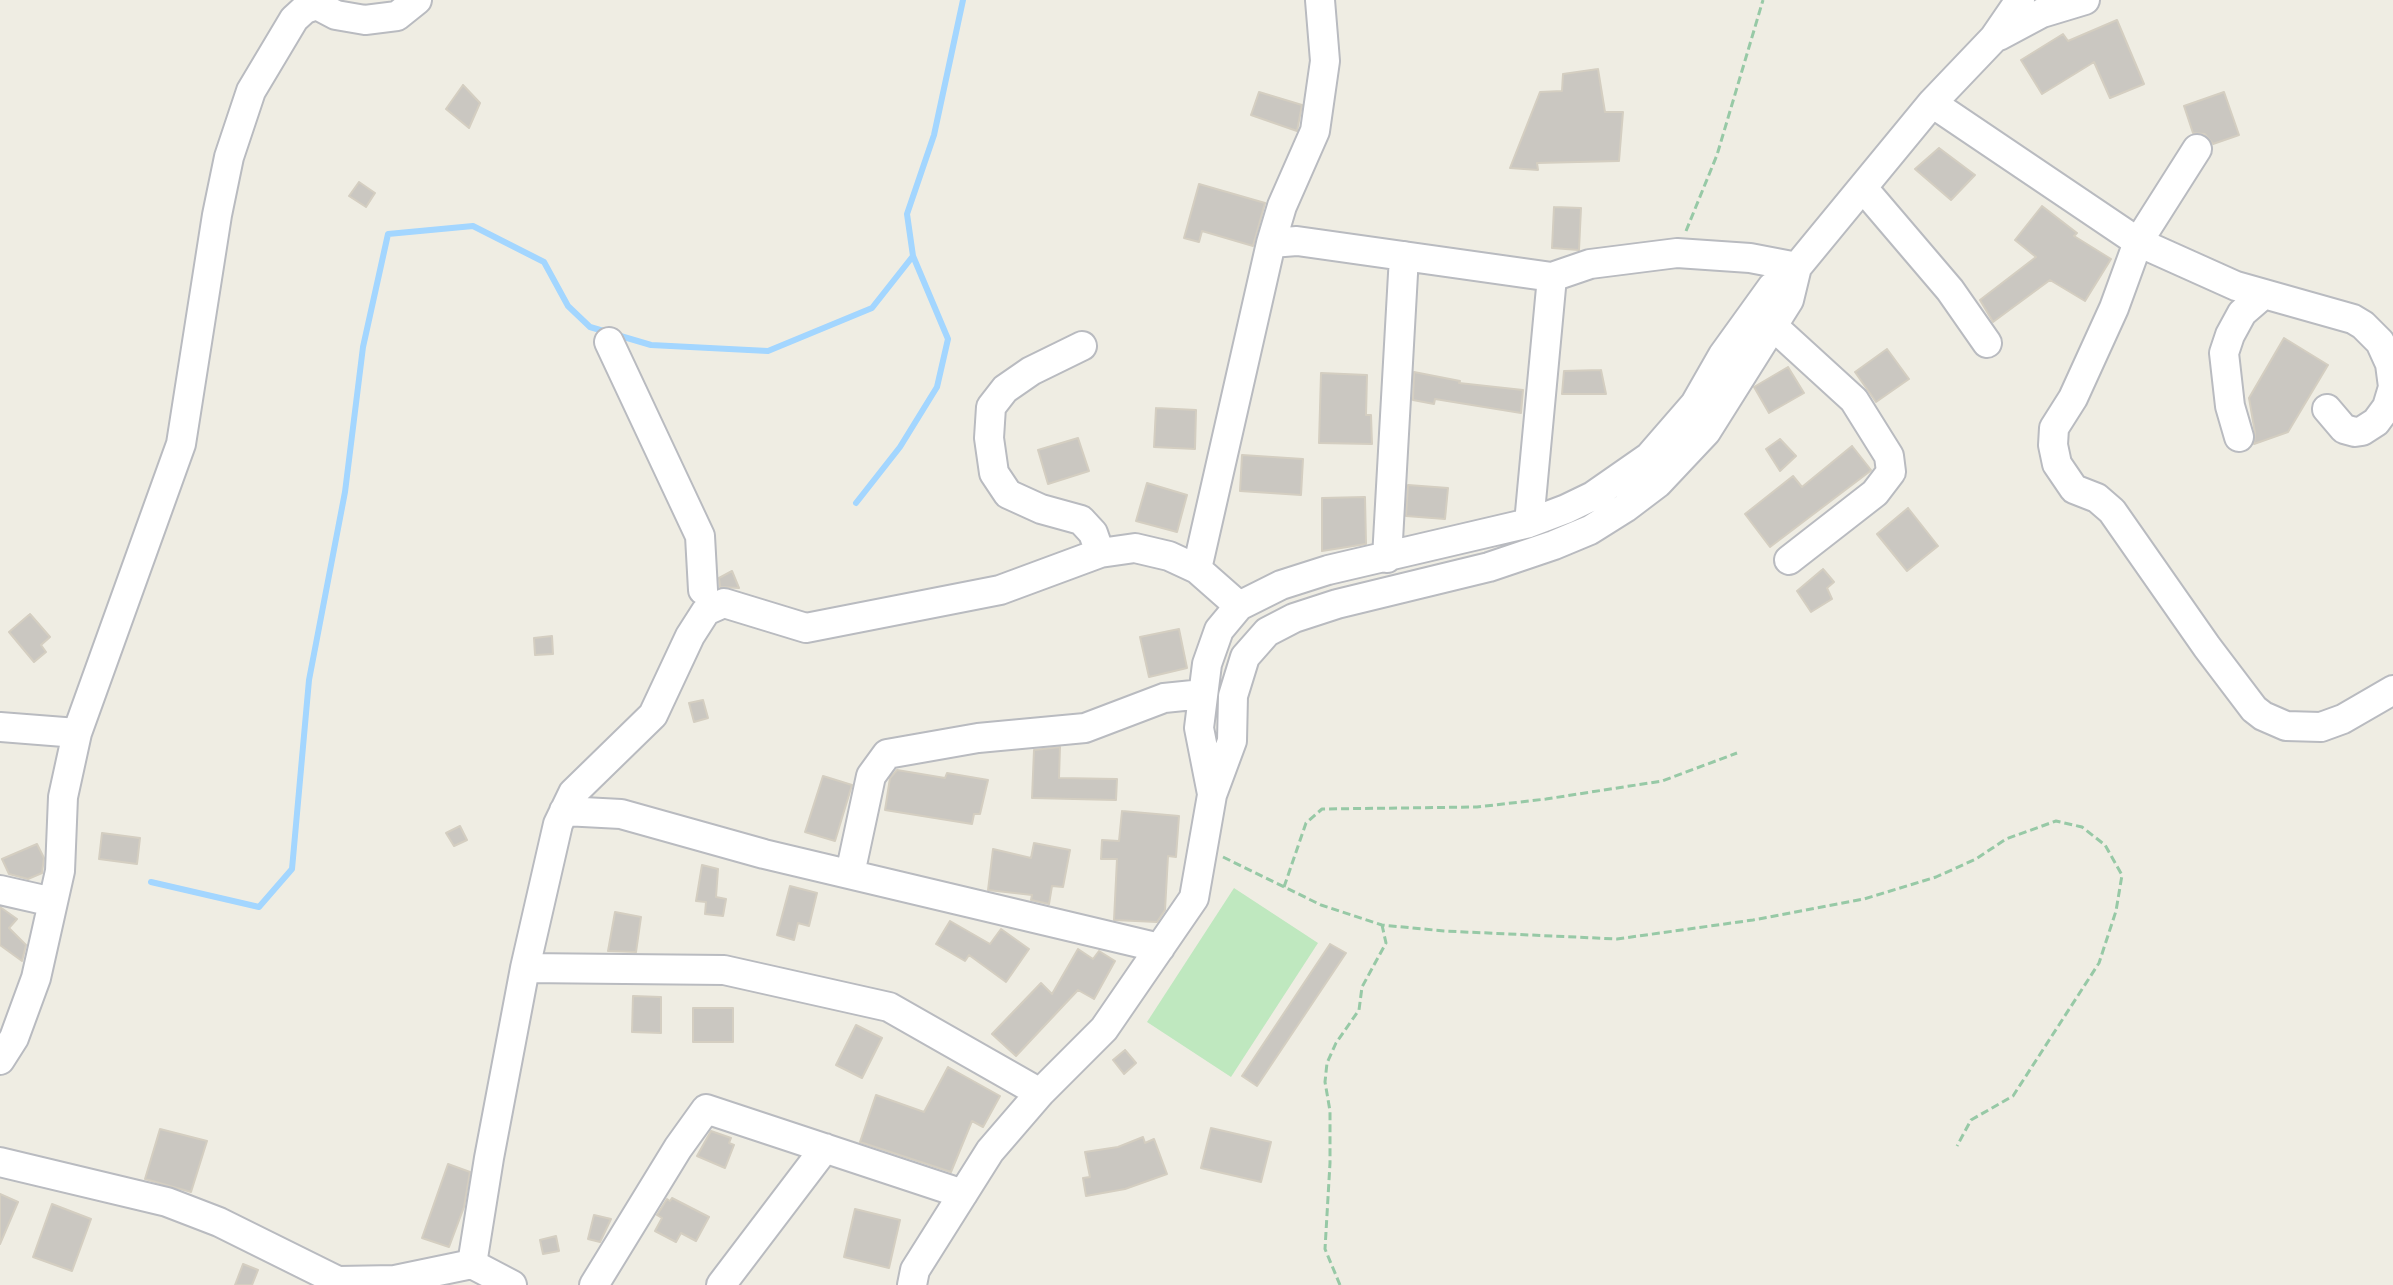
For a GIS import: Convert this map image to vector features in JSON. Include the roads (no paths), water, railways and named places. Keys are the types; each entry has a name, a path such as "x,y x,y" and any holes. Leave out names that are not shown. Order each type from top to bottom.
{"street":[{"path":"0,1060 14,1038 36,978 60,871 63,797 77,733 181,444 217,215 229,157 251,91 294,19 305,9 317,5 336,15 365,20 397,16 417,0"},
{"path":"1197,569 1271,243 1282,206 1315,131 1325,61 1320,0"},
{"path":"912,1285 915,1270 990,1151 1040,1093 1104,1029 1194,898 1212,795 1232,741 1233,696 1245,657 1267,632 1294,618 1337,604 1489,567 1541,550 1590,530 1658,483 1685,457 1715,419 1763,319 1772,287 1797,267 1932,103 1994,38 2020,0"},
{"path":"1994,38 2042,13 2085,0"},
{"path":"1932,103 2138,242 2236,286 2353,319 2372,333 2386,353 2393,387 2387,407 2376,422 2362,431 2349,432 2327,409"},
{"path":"2197,149 2138,242 2114,308 2073,398 2054,428 2053,445 2061,473 2074,489 2097,498 2112,511 2207,647 2254,709 2263,716 2286,726 2321,727 2343,719 2393,690"},
{"path":"1863,188 1950,290 1987,343"},
{"path":"1271,243 1297,241 1552,277 1590,264 1677,253 1750,258 1797,267"},
{"path":"1387,558 1404,256"},
{"path":"1529,523 1552,277"},
{"path":"2239,437 2230,406 2224,353 2242,313 2264,294"},
{"path":"1212,795 1199,728 1207,664 1219,630 1239,606 1281,585 1316,574 1529,523 1593,496 1649,457 1763,319"},
{"path":"1763,319 1854,400 1889,456 1891,472 1875,493 1789,560"},
{"path":"472,1264 525,968 558,824 573,793 653,715 690,636 711,601 700,536 609,342"},
{"path":"1082,346 1031,371 1005,389 991,407 989,438 994,473 1008,494 1041,509 1081,520 1093,533 1100,553"},
{"path":"711,601 806,628 1000,590 1100,553 1135,548 1169,556 1197,569 1239,606"},
{"path":"850,874 871,776 887,754 978,738 1085,728 1164,698 1203,694"},
{"path":"0,727 77,733"},
{"path":"564,811 621,814 850,874 1160,948"},
{"path":"0,890 53,902"},
{"path":"525,968 724,970 889,1007 1040,1093"},
{"path":"594,1285 678,1148 706,1109 963,1194"},
{"path":"721,1285 825,1148"},
{"path":"0,1162 167,1202 219,1222 337,1283 395,1280 472,1264 512,1285"}],"waterway":[{"path":"856,503 900,447 937,387 948,339 913,256 907,214 934,135 963,0"},
{"path":"151,882 259,907 292,869 309,680 345,492 363,347 388,234 473,226 544,262 568,306 590,327 651,345 768,351 872,308 913,256"}]}
